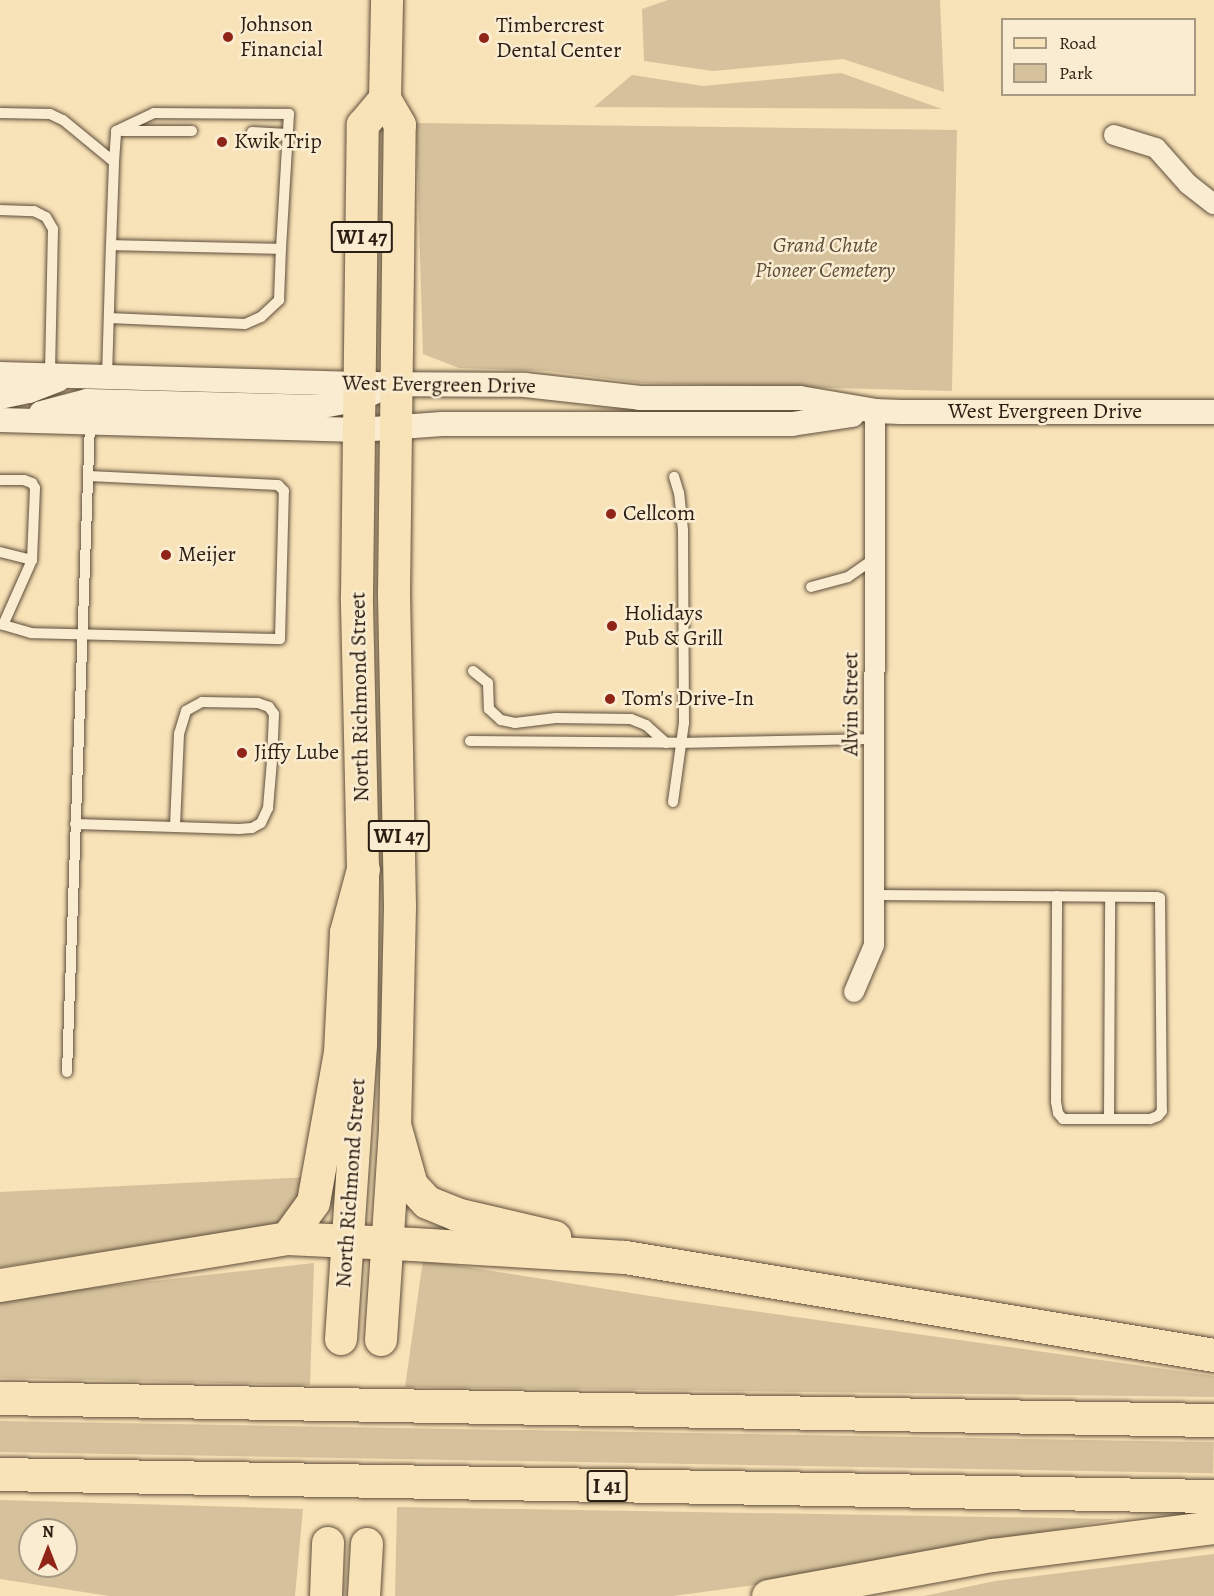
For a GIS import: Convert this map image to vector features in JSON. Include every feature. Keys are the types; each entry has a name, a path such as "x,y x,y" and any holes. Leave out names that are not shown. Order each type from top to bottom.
{"highway":[{"path":"287,1238 313,1202 340,1052 346,932 363,869"},
{"path":"395,1128 411,1185 427,1202 456,1214 586,1245 625,1257"},
{"path":"0,1285 287,1238 388,1242 625,1257 1214,1355"},
{"path":"0,1398 1214,1420"},
{"name":"I 41","path":"0,1474 1214,1496"},
{"path":"768,1596 992,1555 1214,1527"}],"main road":[{"name":"North Richmond Street","path":"381,1340 395,1128 400,906 395,646 399,125 385,99 387,0"},
{"name":"North Richmond Street","path":"341,1339 361,1045 363,869 357,596 363,125 385,99"},
{"path":"326,1596 328,1543"},
{"path":"364,1596 367,1544"}],"street":[{"path":"1113,135 1156,148 1188,184 1214,204"},
{"name":"West Evergreen Drive","path":"0,374 107,377 359,391 396,384 525,385 640,399 800,398 875,411"},
{"path":"0,397 28,391 59,375"},
{"path":"8,420 87,401 318,407 359,391"},
{"path":"396,422 439,408 674,409 708,399"},
{"name":"West Evergreen Drive","path":"8,420 359,430 396,422 792,424 875,411 1214,412"},
{"name":"Alvin Street","path":"854,992 873,945 875,411"}],"lane":[{"path":"0,113 50,114 63,120 114,162"},
{"path":"109,318 245,324 261,318 279,300 289,114 154,113 116,131"},
{"path":"107,377 116,131"},
{"path":"116,131 192,131"},
{"path":"252,132 288,134"},
{"path":"0,210 34,211 46,217 53,229 59,375"},
{"path":"111,245 281,249"},
{"path":"67,1072 90,423"},
{"path":"0,480 24,480 32,483 35,488 32,560 1,624 31,633 280,639 284,491 278,485 88,476"},
{"path":"673,801 682,742 682,531 679,493 674,477"},
{"path":"0,552 32,560"},
{"path":"811,587 848,577 876,558"},
{"path":"473,671 488,683 489,709 501,720 515,723 556,718 631,719 646,725 666,742"},
{"path":"75,824 239,829 252,828 261,823 268,808 272,760 274,714 269,707 258,703 202,702 186,711 179,734 175,827"},
{"path":"470,741 682,742 875,739"},
{"path":"873,895 1057,896 1160,898 1162,1111 1158,1116 1150,1119 1063,1119 1058,1113 1056,1102 1057,896"},
{"path":"1109,1119 1110,897"}],"green space":[{"path":"668,0 940,0 944,92 843,59 713,71 644,61 642,9"},
{"path":"841,73 942,109 594,107 632,75 703,86"},
{"name":"Grand Chute Pioneer Cemetery","path":"416,123 957,130 952,391 640,383 549,371 459,368 423,354"},
{"path":"310,1177 278,1225 0,1267 0,1192"},
{"path":"423,1260 669,1299 1214,1376 1214,1397 405,1387"},
{"path":"314,1263 310,1385 0,1378 0,1298"},
{"path":"0,1421 1214,1442 1213,1473 0,1452"},
{"path":"0,1500 303,1509 295,1596 109,1596 0,1579"},
{"path":"397,1507 1115,1519 776,1582 673,1596 395,1596"},
{"path":"1214,1554 1214,1596 924,1596 995,1581"}],"place":[{"name":"Johnson Financial","path":"228,37"},
{"name":"Timbercrest Dental Center","path":"484,38"},
{"name":"Kwik Trip","path":"222,142"},
{"name":"Cellcom","path":"611,514"},
{"name":"Meijer","path":"166,555"},
{"name":"Holidays Pub & Grill","path":"612,626"},
{"name":"Tom's Drive-In","path":"610,699"},
{"name":"Jiffy Lube","path":"242,753"}]}
